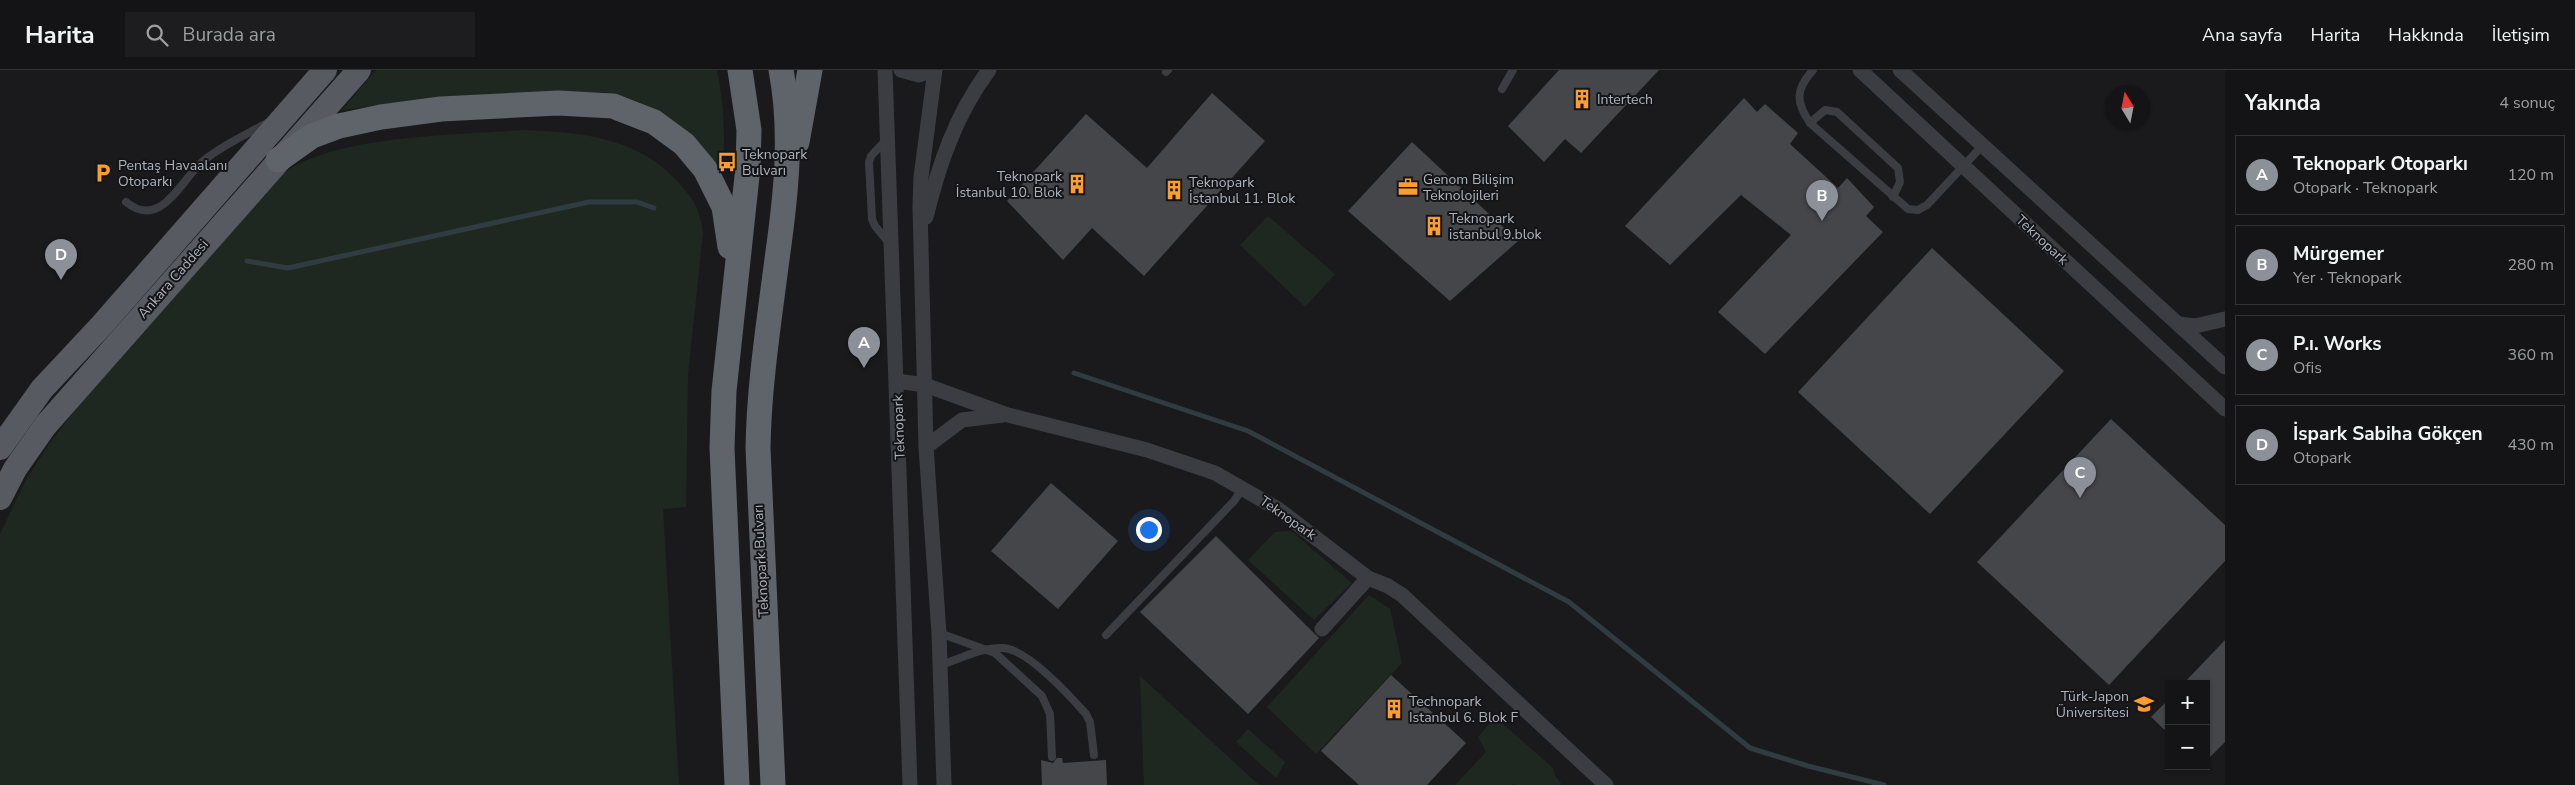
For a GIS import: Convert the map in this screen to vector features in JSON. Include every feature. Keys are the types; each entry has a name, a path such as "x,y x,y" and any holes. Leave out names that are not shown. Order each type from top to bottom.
{"highway":[{"path":"736,785 722,448 724,391 748,167 749,130 740,70"},
{"name":"Teknopark Bulvarı","path":"772,785 758,448 760,394 786,190 787,115 781,70"},
{"path":"786,190 802,119 810,70"},
{"path":"278,160 312,136 339,126 381,117 441,109 558,102 613,106 654,122 684,144 705,168 724,207 736,282"}],"main road":[{"name":"Ankara Caddesi","path":"0,448 42,389 101,326 325,70"},
{"name":"Ankara Caddesi","path":"0,498 15,469 45,426 359,70"}],"street":[{"name":"Teknopark","path":"885,70 910,785"},
{"name":"Teknopark","path":"901,70 919,74 934,70 921,177 921,238 926,447 939,633 944,785"},
{"name":"Teknopark","path":"921,238 935,181 953,132 966,104 988,70"},
{"name":"Teknopark","path":"1860,70 2225,409"},
{"path":"1900,70 2225,367"},
{"path":"2179,324 2195,326 2225,319"},
{"path":"897,380 924,385"},
{"name":"Teknopark","path":"924,385 1008,415 1187,462 1215,473 1243,488 1278,509 1368,578 1402,594 1606,785"},
{"name":"Teknopark","path":"926,447 962,420 1008,415"},
{"path":"1322,629 1368,578"},
{"name":"Teknopark","path":"1388,586 1410,611 1592,785"}],"lane":[{"path":"1502,90 1513,70"},
{"path":"1813,70 1801,83 1800,92 1802,108 1810,123 1908,209 1923,208 1983,145"},
{"path":"126,202 141,211 156,209 166,203 205,158 291,110"},
{"path":"1810,123 1825,110 1837,112 1898,168 1900,182 1893,197"},
{"path":"1106,635 1234,500 1243,488"},
{"path":"939,633 995,653 1046,702 1050,714 1052,757"},
{"path":"940,665 988,649 1005,648 1027,658 1081,709 1090,722 1094,755"}],"shaded area":[{"path":"376,70 717,70 724,122 722,175 652,108 631,99 603,92 508,94 410,101 342,110"},
{"path":"524,130 586,135 625,146 643,154 660,166 687,192 698,210 702,225 703,233 688,375 686,507 663,509 679,785 0,785 0,534 26,480 47,447 76,409 282,175 303,162 331,152 363,145 397,139"},
{"path":"1268,216 1335,274 1305,307 1240,245"},
{"path":"1291,531 1352,583 1314,620 1248,560 1275,532"},
{"path":"1369,595 1390,609 1402,663 1316,754 1267,707"},
{"path":"1140,676 1259,785 1144,785"},
{"path":"1495,717 1553,768 1555,776 1561,783 1559,785 1516,785 1514,783 1512,785 1455,785 1486,752 1478,737"},
{"path":"1248,729 1285,762 1276,778 1236,742"}],"building":[{"name":"Intertech","path":"1559,70 1659,70 1581,153 1565,139 1544,162 1508,126"},
{"path":"1212,93 1265,141 1144,276 1092,228 1063,260 1007,201 1086,114 1147,168"},
{"path":"1744,98 1757,112 1765,104 1798,133 1790,144 1838,188 1847,178 1874,207 1866,216 1883,232 1765,354 1718,312 1791,235 1741,195 1670,265 1625,226"},
{"name":"Teknopark istanbul 9.blok","path":"1412,142 1518,241 1450,301 1348,211"},
{"path":"1932,248 2064,371 1930,514 1798,392"},
{"path":"2111,419 2225,525 2225,561 2109,685 1977,562"},
{"path":"1051,483 1118,541 1058,609 991,551"},
{"path":"1216,536 1319,638 1248,714 1140,612"},
{"path":"2225,640 2225,742 2210,757 2210,680 2187,680"},
{"name":"Technopark Istanbul 6. Blok F","path":"1391,675 1466,743 1427,785 1359,785 1321,751"},
{"path":"2165,703 2165,730 2151,717"},
{"path":"1057,758 1062,758 1063,763 1106,760 1107,785 1042,785 1041,760 1053,763"}],"waterway":[{"path":"247,261 288,268 589,202 637,202 654,208"},
{"path":"1074,373 1248,431 1569,602 1750,748 1808,766 1884,785"}],"place":[{"name":"Intertech","path":"1582,99"},
{"name":"Teknopark Bulvarı","path":"727,162"},
{"name":"Pentaş Havaalanı Otoparkı","path":"103,173"},
{"name":"Teknopark İstanbul 10. Blok","path":"1077,184"},
{"name":"Genom Bilişim Teknolojileri","path":"1408,187"},
{"name":"Teknopark İstanbul 11. Blok","path":"1174,190"},
{"name":"Mürgemer","path":"1822,221"},
{"name":"Teknopark istanbul 9.blok","path":"1434,226"},
{"name":"İspark Sabiha Gökçen","path":"61,280"},
{"name":"Teknopark Otoparkı","path":"864,368"},
{"name":"P.ı. Works","path":"2080,498"},
{"name":"Türk-Japon Üniversitesi","path":"2144,704"},
{"name":"Technopark Istanbul 6. Blok F","path":"1394,709"}]}
